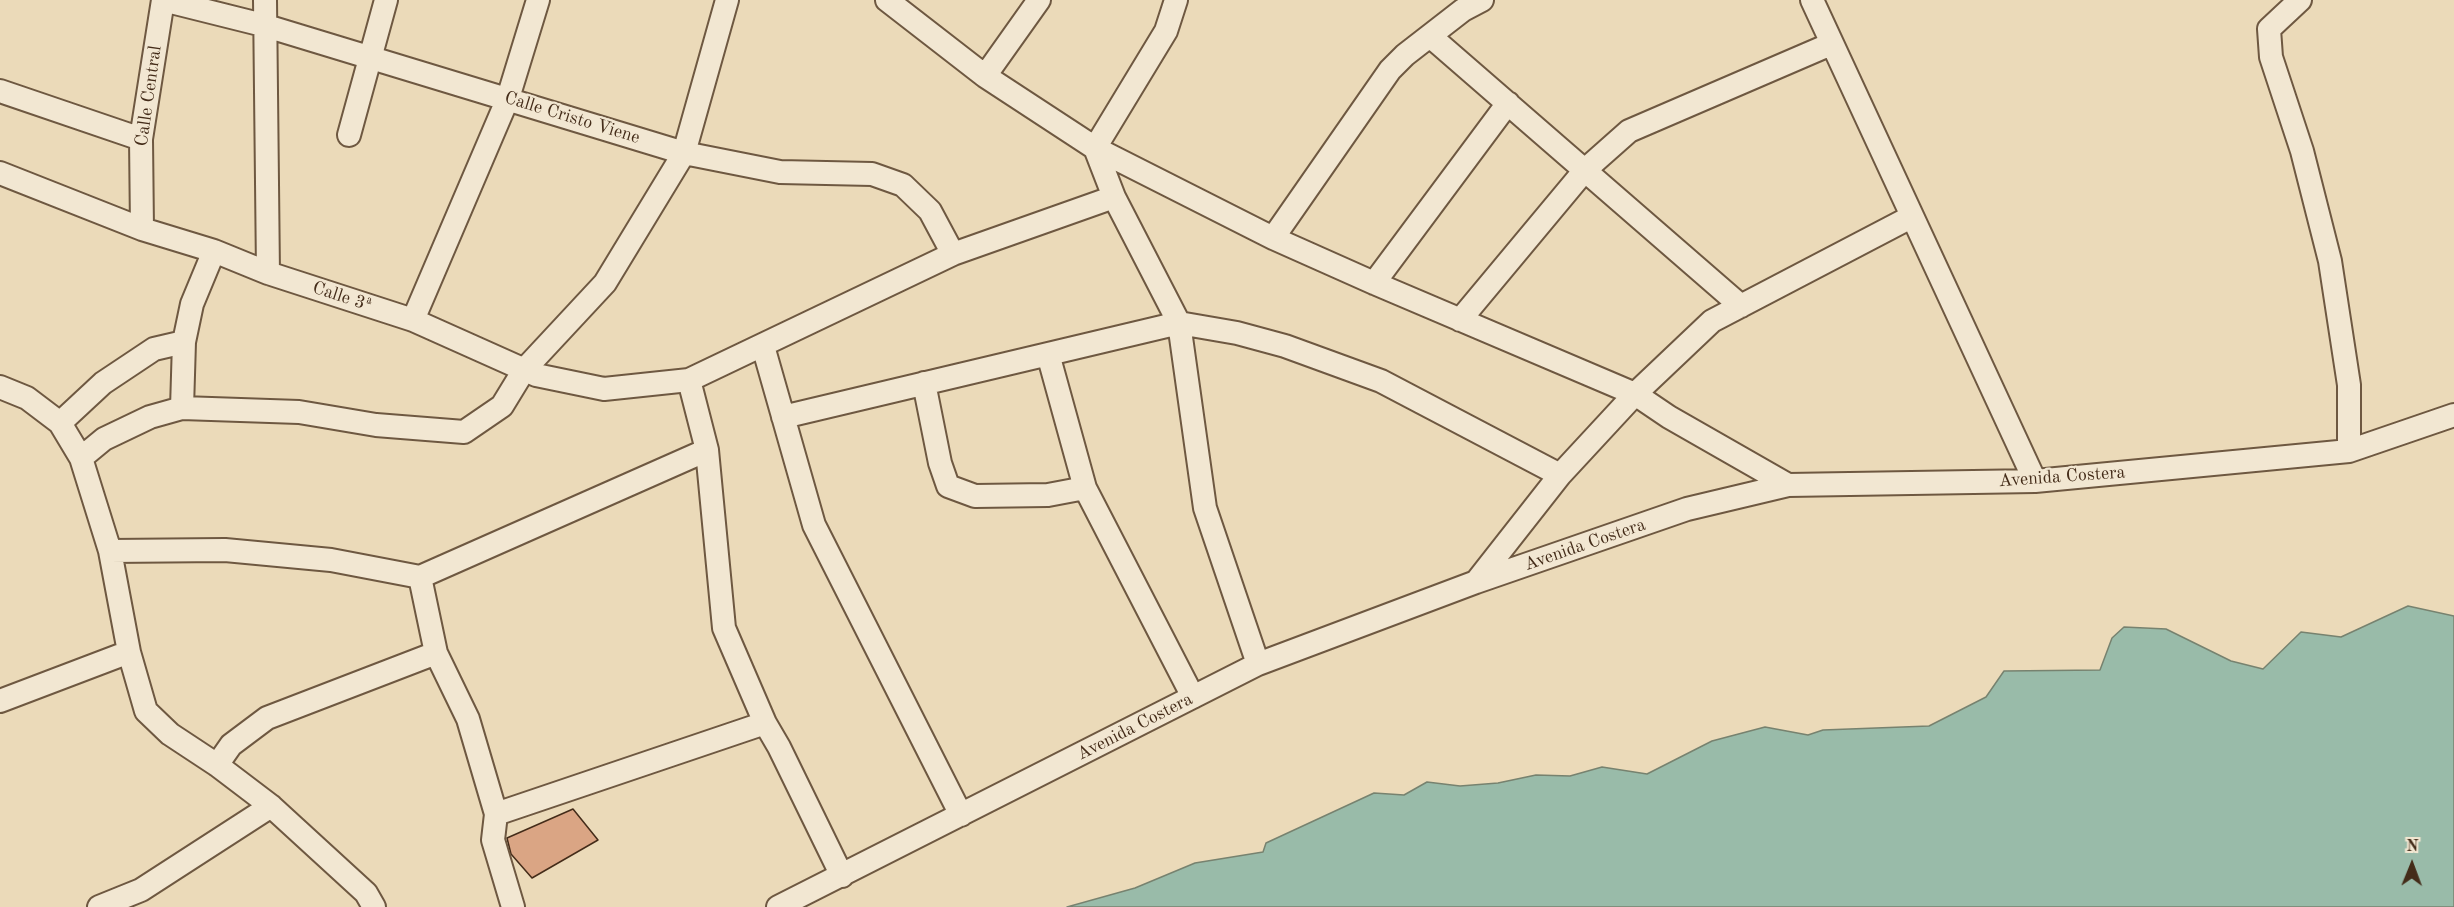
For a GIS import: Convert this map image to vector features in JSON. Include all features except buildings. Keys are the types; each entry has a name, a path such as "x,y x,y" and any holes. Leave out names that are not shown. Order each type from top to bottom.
{"street":[{"name":"Calle Cristo Viene","path":"163,0 263,25 684,153 780,172 872,174 903,185 930,211 953,254"},
{"name":"Calle Central","path":"142,229 141,138 163,0"},
{"path":"265,0 263,25 268,273"},
{"path":"349,135 386,0"},
{"path":"413,320 508,98 538,0"},
{"path":"81,458 104,439 150,417 182,408 298,412 376,425 464,432 502,406 524,370 605,283 684,153 727,0"},
{"path":"887,0 985,76 1095,148 1273,238 1374,284 1635,394 1669,417 1788,485"},
{"path":"985,76 1039,0"},
{"path":"1095,148 1166,31 1176,0"},
{"path":"1273,238 1390,70 1463,10 1482,0"},
{"path":"1812,0 2035,481"},
{"path":"2300,0 2269,29 2271,57 2302,151 2330,261 2349,385 2349,451"},
{"path":"1430,36 1741,306"},
{"path":"1460,320 1586,170 1629,131 1831,44"},
{"path":"0,91 141,138"},
{"path":"1374,284 1508,103"},
{"path":"1095,148 1114,197 1179,323 1205,508 1258,664"},
{"name":"Calle 3ª","path":"0,173 142,229 214,251 268,273 413,320 536,375 604,389 689,380 953,254 1114,197"},
{"path":"1476,582 1560,475 1635,394 1712,321 1911,217"},
{"path":"182,408 184,342 192,304 214,251"},
{"path":"783,417 1179,323 1237,333 1285,346 1381,381 1560,475"},
{"path":"60,423 103,383 154,349 184,342"},
{"path":"763,346 814,525 961,815"},
{"path":"1048,354 1085,488 1193,697"},
{"path":"689,380 707,450 724,628 765,723 842,876"},
{"path":"924,383 940,463 948,486 975,496 1048,495 1085,488"},
{"path":"0,387 27,398 60,423 81,458 110,551 129,652 146,711 170,735 217,765 271,806 366,893 374,907"},
{"name":"Avenida Costera","path":"778,907 1258,664 1476,582 1687,509 1788,485 2035,481 2349,451 2454,416"},
{"path":"110,551 225,550 331,560 420,577 707,450"},
{"path":"420,577 436,653 468,719 496,814 493,840 513,907"},
{"path":"0,701 129,652"},
{"path":"217,765 231,745 267,718 436,653"},
{"path":"496,814 765,723"},
{"path":"99,907 141,890 271,806"}],"shaded area":[{"path":"2408,606 2454,616 2454,907 1067,907 1135,888 1195,863 1263,852 1266,843 1374,793 1404,795 1427,782 1460,786 1498,783 1536,775 1570,776 1602,767 1647,774 1712,741 1765,727 1808,735 1823,730 1929,726 1986,697 2004,671 2100,670 2112,638 2124,627 2166,629 2231,661 2263,669 2301,632 2341,637"}]}
